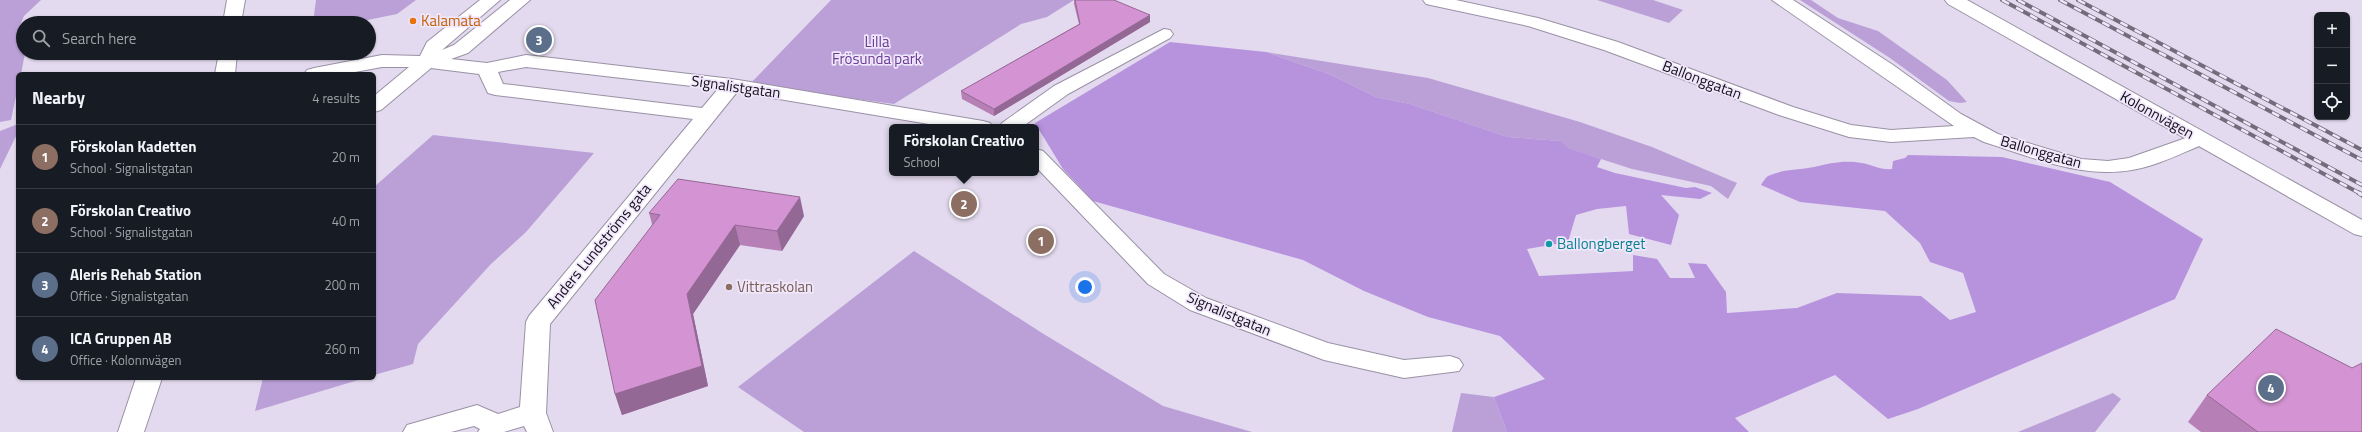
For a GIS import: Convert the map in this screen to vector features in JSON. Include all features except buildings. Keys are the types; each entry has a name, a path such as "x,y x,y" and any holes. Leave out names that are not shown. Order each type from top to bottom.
{"street":[{"path":"233,16 236,0"},
{"path":"427,62 434,46 491,0"},
{"path":"376,104 427,62 461,49 521,0"},
{"name":"Ballonggatan","path":"1432,0 1532,22 1611,46 1786,111 1849,131 1891,136 1976,131"},
{"name":"Ballonggatan","path":"1781,0 1976,131 1991,138 2079,165 2104,167 2132,164 2200,139"},
{"name":"Kolonnvägen","path":"1954,0 2362,229"},
{"path":"1013,124 1061,90 1164,34"},
{"path":"225,72 227,60"},
{"name":"Signalistgatan","path":"324,72 382,61 427,62 487,69 526,61 732,85 966,124"},
{"name":"Signalistgatan","path":"487,69 495,89 707,114"},
{"name":"Anders Lundströms gata","path":"537,423 538,322 732,85"},
{"name":"Signalistgatan","path":"1039,158 1156,279 1198,304 1324,351 1404,369 1450,366"},
{"path":"131,432 147,380"},
{"path":"416,432 477,415 493,428 537,423"}],"green space":[{"path":"0,0 41,0 24,16 16,16 16,60 24,60 21,72 16,72 16,96 11,120 0,122"},
{"path":"316,0 416,0 397,14 376,18 376,16 314,16"},
{"name":"Lilla Frösunda park","path":"831,0 1074,0 1047,17 1021,24 894,104 749,85"},
{"path":"1597,0 1653,0 1683,10 1669,23"},
{"path":"1800,0 1811,0 1838,18 1878,31 1947,80 1967,102 1960,103 1949,101 1890,58"},
{"path":"1266,52 1428,78 1580,122 1652,147 1737,183 1728,199 1711,186 1632,169 1567,148 1561,141 1508,137 1410,104 1376,97 1329,74"},
{"path":"16,125 16,136 0,169 0,131"},
{"path":"433,135 594,153 526,232 491,264 418,344 413,364 376,374 376,185"},
{"path":"914,251 1042,333 1163,406 1252,432 804,432 738,387"},
{"path":"263,380 358,380 255,411"},
{"path":"1461,393 1494,397 1507,432 1452,432"},
{"path":"2113,393 2121,399 2095,432 2018,432"}],"shaded area":[{"path":"1170,42 1266,52 1329,74 1376,97 1410,104 1508,137 1561,141 1568,148 1601,159 1597,167 1615,173 1686,188 1695,187 1712,193 1700,199 1661,195 1679,215 1671,245 1629,234 1626,206 1597,209 1576,215 1568,242 1527,249 1539,276 1633,271 1633,255 1657,259 1670,278 1695,278 1688,263 1706,264 1726,292 1727,313 1797,308 1837,293 1921,296 1950,320 1976,312 1963,273 1930,262 1920,243 1885,211 1800,202 1761,185 1768,176 1774,174 1832,163 1855,162 1884,169 1892,169 1893,161 1905,158 1908,155 2002,157 2110,182 2203,239 2175,299 1918,409 1888,419 1835,375 1735,418 1749,432 1507,432 1494,397 1545,379 1500,336 1428,317 1364,291 1303,260 1093,201 1063,169 1039,130 1039,124 1035,123"}],"railway":[{"path":"2002,0 2361,194"},
{"path":"2018,0 2362,185"},
{"path":"2060,0 2362,160"},
{"path":"2078,0 2362,150"}],"place":[{"name":"Kalamata","path":"413,21"},
{"name":"Aleris Rehab Station","path":"539,40"},
{"name":"Förskolan Creativo","path":"964,204"},
{"name":"Förskolan Kadetten","path":"1041,241"},
{"name":"Ballongberget","path":"1549,244"},
{"name":"Vittraskolan","path":"729,287"},
{"name":"ICA Gruppen AB","path":"2271,388"}]}
